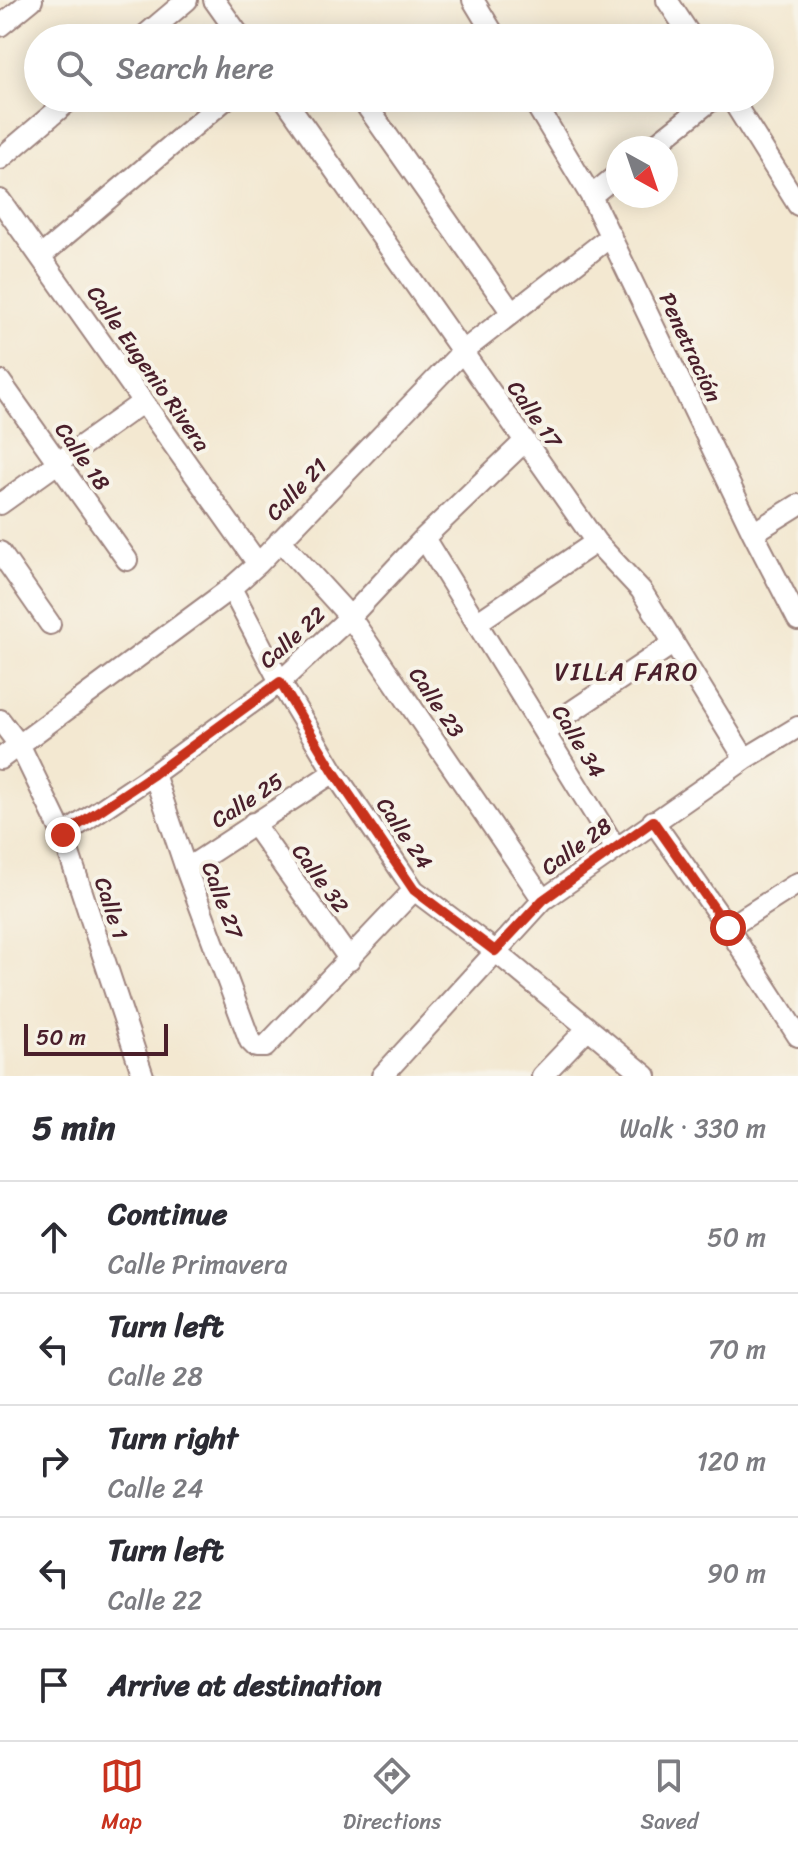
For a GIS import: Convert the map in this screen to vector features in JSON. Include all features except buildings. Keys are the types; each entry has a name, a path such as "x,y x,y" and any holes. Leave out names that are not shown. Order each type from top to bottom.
{"street":[{"path":"0,26 32,0"},
{"path":"159,24 187,0"},
{"path":"214,0 231,24"},
{"path":"473,0 488,24"},
{"path":"676,3 686,24"},
{"path":"0,159 55,112"},
{"path":"41,256 211,112"},
{"name":"Calle 17","path":"294,112 596,542 641,590 745,759"},
{"path":"371,112 512,313"},
{"name":"Penetración","path":"540,112 591,196 798,620"},
{"path":"666,136 696,112"},
{"path":"740,112 798,205"},
{"path":"591,196 606,184"},
{"name":"Calle Eugenio Rivera","path":"0,200 258,564"},
{"name":"Calle 21","path":"0,759 231,588 258,564 462,352 611,236"},
{"name":"Calle 18","path":"0,381 127,560"},
{"path":"0,504 143,402"},
{"name":"Calle 22","path":"63,835 154,774 280,682 350,617 424,538 525,441"},
{"path":"753,533 798,505"},
{"name":"Calle 34","path":"424,538 615,847"},
{"name":"Calle 23","path":"280,540 350,617 543,900"},
{"path":"478,622 596,542"},
{"path":"0,552 50,624"},
{"name":"Calle 24","path":"231,588 280,682 334,772 414,890 495,951 646,1076"},
{"path":"546,733 568,714 674,643"},
{"name":"Calle 1","path":"0,720 20,746 63,835 143,1076"},
{"name":"Calle 28","path":"382,1076 543,900 653,821 798,727"},
{"name":"Calle 25","path":"186,869 334,772"},
{"name":"Calle 27","path":"154,774 250,1041 256,1047 265,1047 350,960"},
{"path":"653,821 797,1033"},
{"name":"Calle 32","path":"253,823 350,960"},
{"path":"728,928 798,883"},
{"path":"350,960 414,890"},
{"path":"542,1076 587,1029"}],"district":[{"name":"VILLA FARO","path":"627,672"}],"route":[{"path":"63,835 154,774 280,682 334,772 414,890 495,951 543,900 653,821 728,928"}]}
